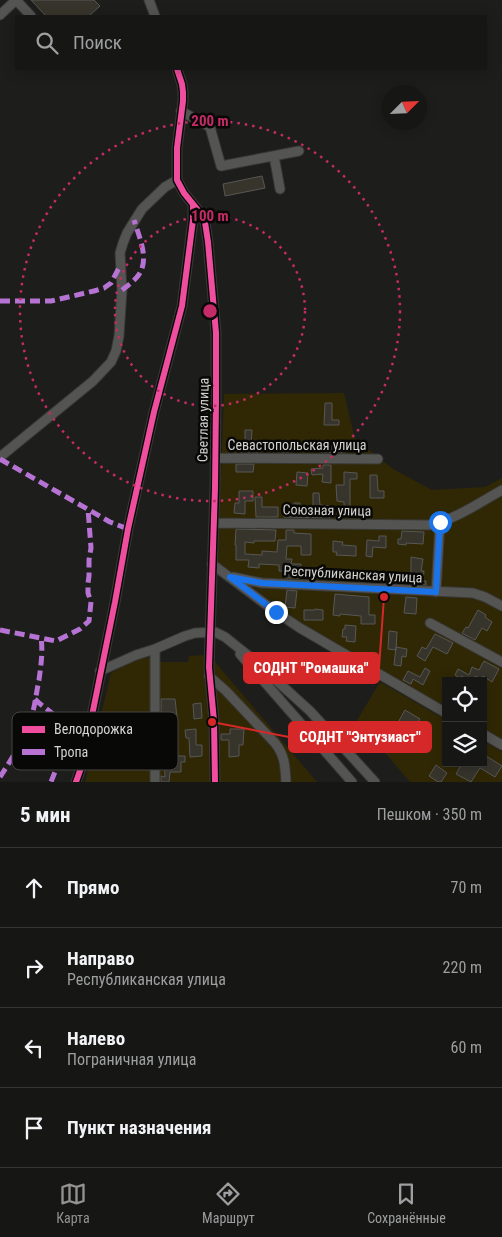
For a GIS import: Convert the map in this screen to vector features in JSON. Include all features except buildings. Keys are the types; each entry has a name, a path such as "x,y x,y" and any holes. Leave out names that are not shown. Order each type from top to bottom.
{"street":[{"path":"0,15 16,0 30,15"},
{"path":"148,0 155,15"},
{"path":"0,457 92,381 111,362 116,351 119,336 122,290 120,254 123,243 134,220 142,209 154,196 177,180 177,148 183,101 182,84 176,70"},
{"path":"181,111 210,128 221,166 299,151"},
{"path":"274,156 280,189"},
{"name":"Светлая улица","path":"177,180 205,222 216,333 214,523 209,676 215,741 215,782"},
{"path":"92,712 130,520 154,412 182,306 194,220 193,205"},
{"name":"Севастопольская улица","path":"215,458 378,459"},
{"name":"Союзная улица","path":"214,523 430,525 459,513 502,490"},
{"path":"436,592 440,522"},
{"path":"212,564 300,628 442,711"},
{"name":"Республиканская улица","path":"230,577 262,583 473,593 484,596 502,606"},
{"path":"210,620 352,782"},
{"path":"430,623 502,662"},
{"path":"100,671 185,636 195,633 215,632 225,637 255,661 310,711 375,782"},
{"path":"156,649 156,712"},
{"path":"209,676 275,742 284,759 286,782"},
{"path":"487,736 502,745"},
{"path":"76,782 80,770"}],"shaded area":[{"path":"344,393 355,439 393,469 432,490 485,487 502,478 502,739 487,731 487,677 442,677 442,706 314,632 218,562 224,394"},
{"path":"205,655 204,662 215,662 317,782 158,782 158,770 178,770 178,712 158,712 158,662 188,662 189,656"},
{"path":"138,658 151,658 151,712 102,712 111,673"},
{"path":"380,682 442,718 442,767 487,767 487,743 502,752 502,782 410,782 357,720"},
{"path":"88,770 150,770 150,782 85,782"}],"marked path":[{"path":"122,290 137,277 143,264 143,249 134,220"},
{"path":"0,301 51,301 94,291 104,288 111,283 120,266"},
{"path":"0,459 110,522 128,529"},
{"path":"0,630 56,641 80,629 89,621 91,602 88,593 88,583 91,548 88,509"},
{"path":"32,712 42,653 41,637"},
{"path":"35,699 51,712"},
{"path":"0,777 12,758"},
{"path":"51,782 56,770"}],"cycle path":[{"path":"177,70 182,84 183,101 177,148 177,180 205,222 216,333 215,488 209,667 214,721 215,782"},
{"path":"93,712 128,529 154,412 182,306 193,220 193,205"},
{"path":"76,782 80,770"}],"place":[{"name":"СОДНТ \"Ромашка\"","path":"384,597"},
{"name":"СОДНТ \"Энтузиаст\"","path":"212,722"}],"route":[{"path":"276,612 230,577 262,583 436,592 440,522"}]}
